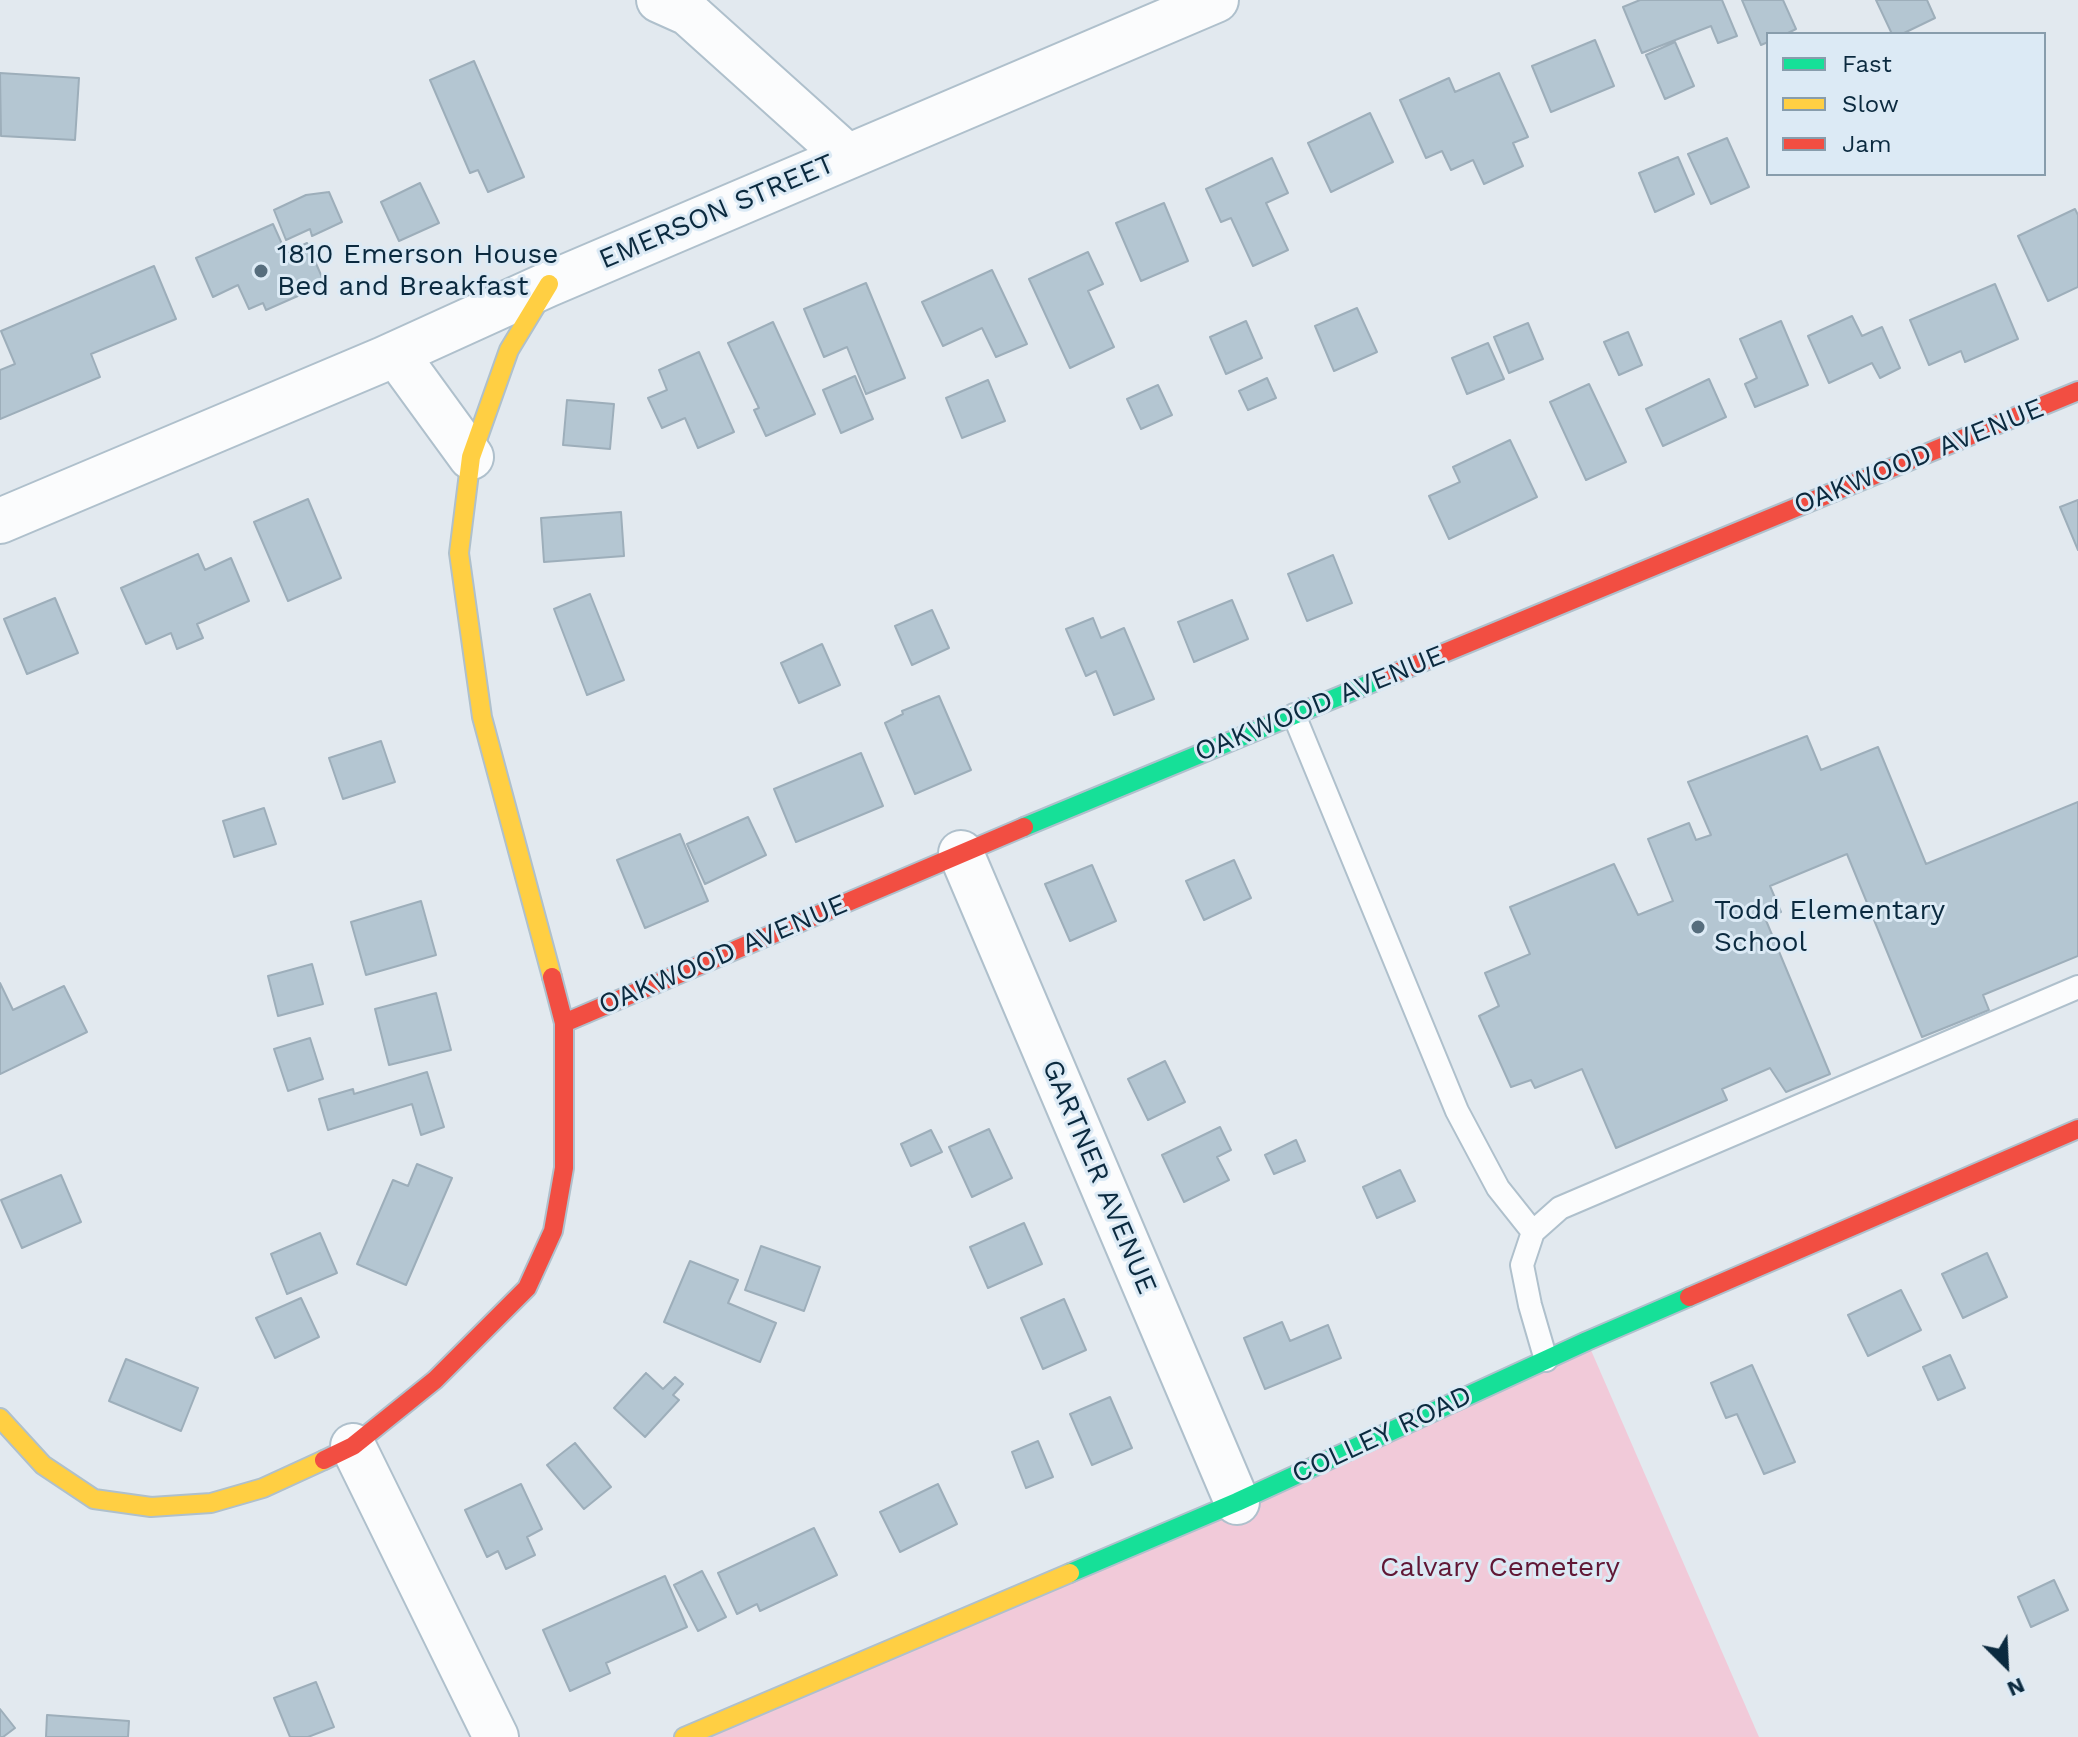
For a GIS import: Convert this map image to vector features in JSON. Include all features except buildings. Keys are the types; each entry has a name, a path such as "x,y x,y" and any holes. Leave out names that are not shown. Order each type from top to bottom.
{"street":[{"path":"659,0 688,13 847,156"},
{"name":"EMERSON STREET","path":"0,521 396,354 549,284 1216,0"},
{"path":"0,1418 43,1465 94,1499 151,1507 211,1503 263,1488 353,1446 435,1380 527,1288 553,1231 564,1168 564,1023 482,717 459,553 471,457 509,350 549,284"},
{"path":"396,354 471,457"},
{"name":"OAKWOOD AVENUE","path":"564,1023 961,853 2078,391"},
{"name":"GARTNER AVENUE","path":"961,853 1237,1502"},
{"name":"COLLEY ROAD","path":"684,1737 1237,1502 1546,1360 2078,1129"},
{"path":"353,1446 496,1737"}],"lane":[{"path":"1294,715 1457,1111 1498,1188 1533,1232"},
{"path":"1546,1360 1522,1265 1533,1232 1560,1208 2078,987"}],"green space":[{"name":"Calvary Cemetery","path":"1587,1341 1759,1737 684,1737"}],"traffic: fast":[{"path":"1024,827 1386,677"},
{"path":"1070,1573 1237,1502 1689,1297"}],"traffic: slow":[{"path":"549,284 509,350 471,457 459,553 482,717 552,977"},
{"path":"0,1418 43,1465 94,1499 151,1507 211,1503 263,1488 324,1460"},
{"path":"684,1737 1070,1573"}],"traffic: jam":[{"path":"1386,677 2078,391"},
{"path":"564,1023 1024,827"},
{"path":"324,1460 353,1446 435,1380 527,1288 553,1231 564,1168 564,1023 552,977"},
{"path":"1689,1297 2078,1129"}],"place":[{"name":"1810 Emerson House Bed and Breakfast","path":"261,271"},
{"name":"Todd Elementary School","path":"1698,927"}]}
